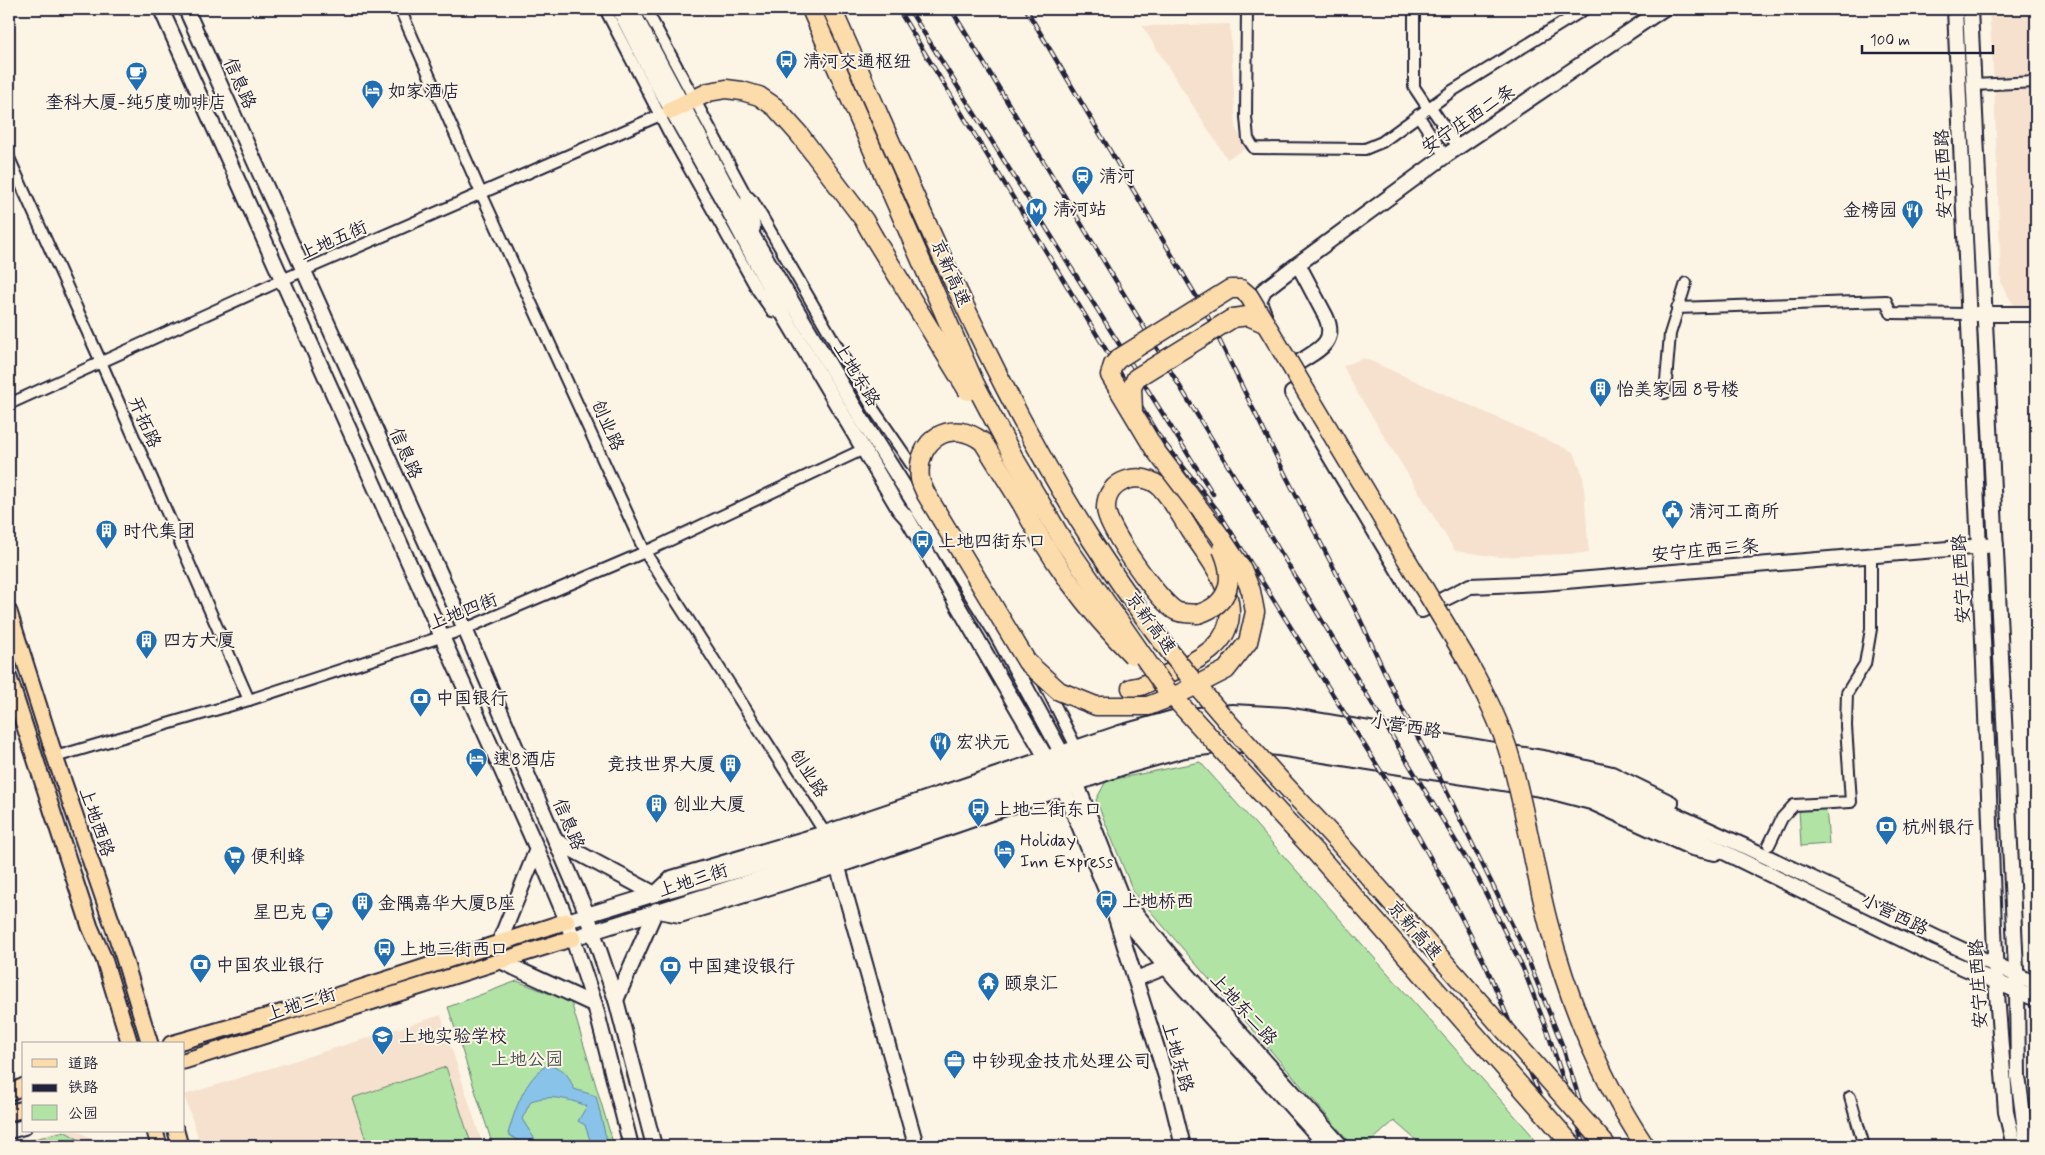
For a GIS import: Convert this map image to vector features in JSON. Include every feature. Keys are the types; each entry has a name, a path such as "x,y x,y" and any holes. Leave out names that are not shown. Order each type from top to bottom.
{"highway":[{"name":"京新高速","path":"811,9 976,384 1013,456 1062,539 1166,689 1318,854 1573,1146"},
{"name":"京新高速","path":"832,9 995,367 1045,463 1093,543 1198,688 1607,1146"},
{"path":"677,107 709,92 726,89 742,91 758,96 775,107 799,134 873,236 968,390 1022,506"},
{"path":"1166,689 1114,638 1070,581 983,442 975,436 953,430 944,433 928,444 923,453 920,480 926,494 1027,662 1059,691 1096,706 1148,706 1179,694 1226,670 1248,642 1255,612 1251,591 1242,569 1155,450 1110,375 1110,370 1118,359 1230,290 1241,289 1249,296 1257,309 1467,660 1494,714 1510,759 1520,796 1547,919 1566,983 1598,1063 1620,1105 1645,1146"},
{"path":"1133,412 1132,388 1136,378 1234,318 1248,316 1266,324"},
{"path":"1131,688 1141,686 1199,658 1214,646 1228,626 1230,614 1228,596 1222,578 1165,492 1151,480 1141,478 1123,481 1115,486 1107,501 1106,508 1111,526 1160,598 1177,612 1198,614 1217,605 1229,584 1229,574 1226,559 1216,536 1198,508"}],"main road":[{"path":"161,9 537,849 567,921 594,1005 631,1146"},
{"name":"信息路","path":"186,9 465,629 587,914 616,1000"},
{"name":"上地东路","path":"619,9 657,84 677,107 864,422 995,631 1062,770 1116,899 1136,979 1166,1077 1183,1146"},
{"name":"上地东路","path":"631,9 677,107 783,313 899,509 907,518 1039,744 1062,770"},
{"name":"安宁庄西二条","path":"1296,364 1262,310 1259,300 1264,290 1445,156 1663,9"},
{"name":"安宁庄西路","path":"1955,9 1984,663 1995,965 2006,1112 2014,1146"},
{"name":"安宁庄西路","path":"1970,9 2017,990 2018,1076 2027,1146"},
{"path":"748,199 754,238"},
{"path":"1296,364 1328,342 1330,334 1330,326 1326,317 1298,264"},
{"path":"1968,314 2036,314"},
{"name":"安宁庄西三条","path":"1296,364 1299,389 1292,393 1422,610 1470,586 1542,583 1996,545"},
{"name":"上地西路","path":"9,612 55,757 123,954 149,1042"},
{"path":"9,678 90,927 104,959 129,1042"},
{"name":"小营西路","path":"1062,770 1076,747 1177,717 1232,712 1286,715 1548,759 1612,774 1692,813 1742,852 1930,953 2036,999"},
{"name":"小营西路","path":"1062,770 1183,739 1232,734 1282,737 1541,777 1603,793 1742,852 2036,984"},
{"name":"上地三街","path":"656,910 680,915 832,850 1062,770"},
{"name":"上地三街","path":"178,1042 308,1005 587,914 655,894 832,850 1062,770"},
{"path":"556,841 655,894"},
{"path":"499,943 537,849"},
{"name":"创业路","path":"832,850 914,1138"},
{"name":"上地东二路","path":"1116,899 1166,967 1327,1146"},
{"name":"上地东二路","path":"1116,899 1172,957 1341,1146"},
{"path":"573,938 656,910"},
{"path":"654,1146 616,1000 656,910"},
{"name":"上地三街","path":"185,1061 573,938"},
{"path":"500,961 594,1005"},
{"path":"1136,979 1166,967"},
{"path":"9,1093 22,1087"},
{"path":"9,1113 22,1110"},
{"path":"9,1131 22,1128"},
{"path":"155,1132 159,1146"},
{"path":"176,1132 180,1146"}],"street":[{"name":"创业路","path":"400,9 481,193 645,552 832,850"},
{"path":"605,9 677,107 748,199 753,202 874,410 902,448 1013,629 1052,698 1076,747"},
{"path":"646,9 677,107"},
{"path":"1247,9 1246,118 1248,139 1254,148 1365,149 1382,142 1452,91 1585,9"},
{"path":"1414,9 1414,87 1458,147"},
{"path":"1973,85 2036,82"},
{"name":"上地五街","path":"9,404 304,270 677,107"},
{"path":"1418,115 1445,156"},
{"name":"开拓路","path":"9,158 101,362 249,700"},
{"path":"1665,394 1670,334 1686,283"},
{"path":"1677,308 1886,301 1891,313 1968,314"},
{"name":"上地四街","path":"55,757 249,700 442,638 645,552 864,450"},
{"path":"1769,845 1782,818 1794,805 1851,802 1846,726 1847,693 1864,664 1871,629 1871,555"},
{"path":"1850,1097 1864,1146"},
{"path":"1252,1146 1270,1146"}],"shaded area":[{"path":"1989,9 2036,9 2036,306 2014,306 2001,284 1994,84"},
{"path":"1230,24 1236,129 1247,148 1227,159 1142,26"},
{"path":"1364,358 1574,452 1583,475 1589,553 1499,557 1455,551 1355,389 1343,366"},
{"name":"上地实验学校","path":"441,1015 483,1146 201,1146 185,1095"},
{"path":"52,1132 80,1132 106,1146 11,1146"}],"green space":[{"path":"1200,762 1531,1134 1536,1146 1423,1146 1394,1121 1366,1146 1353,1146 1133,891 1096,800 1106,781"},
{"path":"1826,807 1829,844 1801,846 1799,809"},
{"name":"上地公园","path":"517,981 571,1002 614,1146 493,1146 448,1007"},
{"path":"446,1067 472,1146 368,1146 352,1098"},
{"path":"66,1132 90,1146 12,1146"}],"water":[{"path":"547,1065 565,1072 574,1089 596,1096 608,1146 589,1146 590,1140 585,1125 578,1121 587,1106 559,1098 531,1101 522,1119 539,1146 526,1146 508,1134 527,1086 539,1071"}],"railway":[{"path":"898,9 1158,435 1218,511 1390,786 1440,875 1487,968 1561,1146"},
{"path":"909,9 1213,494"},
{"path":"951,9 1478,878 1523,968 1547,1030 1585,1146"},
{"path":"1026,9 1205,311 1286,476 1358,615 1400,705 1441,780 1523,947 1563,1047 1594,1146"}],"place":[{"name":"清河交通枢纽","path":"787,80"},
{"name":"奎科大厦-纯5度咖啡店","path":"136,91"},
{"name":"如家酒店","path":"372,110"},
{"name":"清河","path":"1083,195"},
{"name":"清河站","path":"1037,228"},
{"name":"金榜园","path":"1913,229"},
{"name":"怡美家园 8号楼","path":"1600,408"},
{"name":"清河工商所","path":"1673,530"},
{"name":"时代集团","path":"107,550"},
{"name":"上地四街东口","path":"922,560"},
{"name":"四方大厦","path":"147,659"},
{"name":"中国银行","path":"420,717"},
{"name":"宏状元","path":"940,761"},
{"name":"速8酒店","path":"477,778"},
{"name":"竞技世界大厦","path":"731,783"},
{"name":"创业大厦","path":"657,823"},
{"name":"上地三街东口","path":"978,828"},
{"name":"杭州银行","path":"1886,846"},
{"name":"Holiday Inn Express","path":"1004,869"},
{"name":"便利蜂","path":"235,875"},
{"name":"上地桥西","path":"1106,920"},
{"name":"金隅嘉华大厦B座","path":"362,922"},
{"name":"星巴克","path":"323,931"},
{"name":"上地三街西口","path":"384,968"},
{"name":"中国农业银行","path":"200,984"},
{"name":"中国建设银行","path":"671,985"},
{"name":"颐泉汇","path":"988,1002"},
{"name":"上地实验学校","path":"383,1055"},
{"name":"中钞现金技术处理公司","path":"955,1080"}]}
